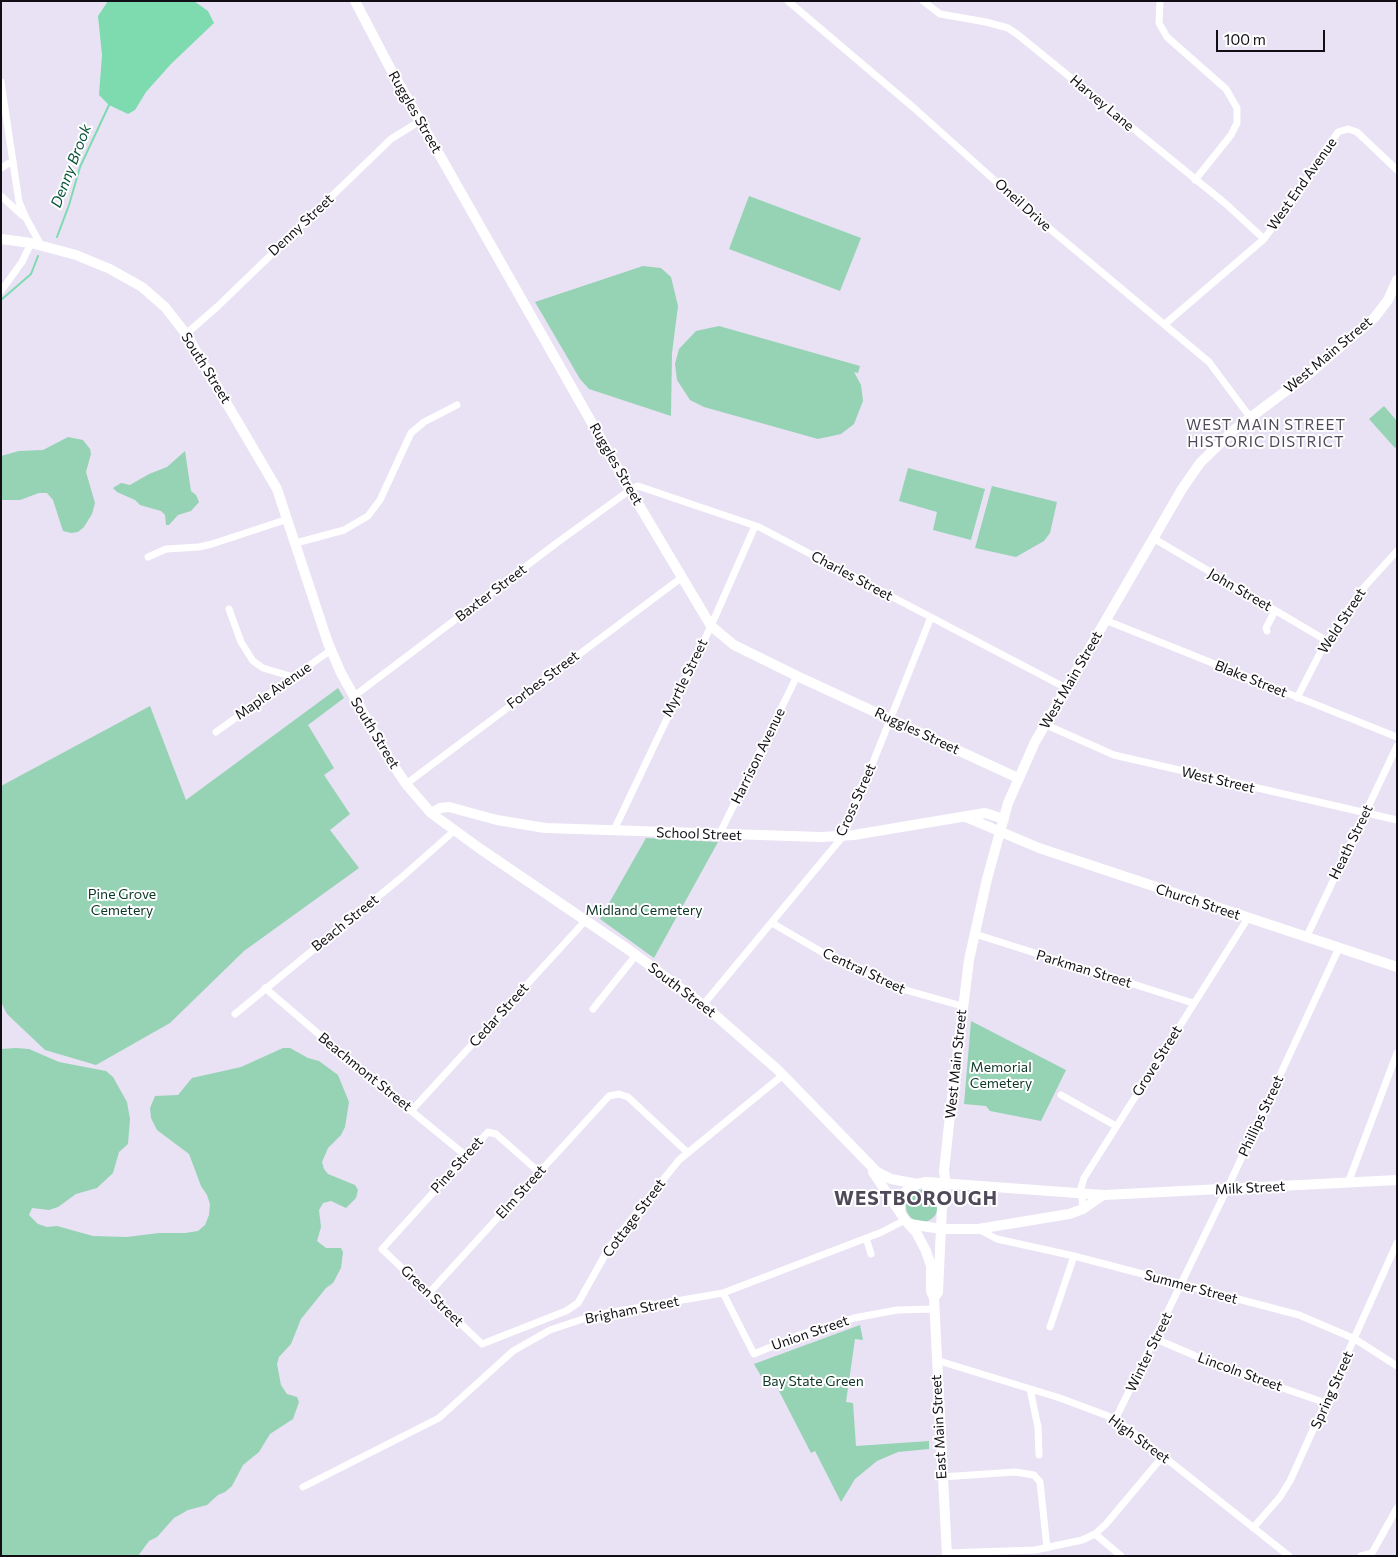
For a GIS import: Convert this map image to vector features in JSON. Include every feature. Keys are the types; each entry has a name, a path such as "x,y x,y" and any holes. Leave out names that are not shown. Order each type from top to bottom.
{"main road":[{"name":"Ruggles Street","path":"355,1 420,122 630,490 710,626 734,645 1018,778"},
{"name":"South Street","path":"1,239 31,243 94,262 142,287 165,307 186,334 270,474 288,518 331,650 353,697 406,784 431,813 454,831 586,920 703,1004 783,1075 866,1163 924,1247"},
{"name":"West Main Street","path":"942,1209 945,1202 946,1187 944,1179 962,1006 976,934 1004,819 1018,778 1044,724 1182,489 1200,462 1250,417 1310,373 1375,317 1388,300 1397,280"},
{"name":"School Street","path":"431,813 440,808 449,807 529,826 719,835 821,837 968,818 984,813 1004,819"},
{"path":"968,818 1001,832"},
{"name":"Church Street","path":"1001,832 1039,848 1397,967"},
{"name":"South Street","path":"866,1163 886,1177 920,1183 944,1179"},
{"name":"Milk Street","path":"944,1179 1010,1188 1104,1195 1397,1180"},
{"path":"925,1227 936,1222 942,1209 938,1192 920,1183 908,1189 901,1197 905,1218 925,1227 940,1229 978,1229 1069,1214 1083,1209 1104,1195"},
{"name":"East Main Street","path":"934,1304 938,1292 942,1209"},
{"path":"940,1253 949,1238 962,1230"},
{"name":"East Main Street","path":"924,1247 931,1266 931,1291 934,1304 946,1554"}],"street":[{"name":"Oneil Drive","path":"788,1 914,108 1030,213 1165,324 1215,369 1250,417"},
{"name":"Harvey Lane","path":"924,1 940,14 1008,28 1041,53 1264,239"},
{"path":"1160,1 1160,23 1166,37 1226,89 1237,108 1237,123 1231,135 1194,180"},
{"path":"1,82 16,186 26,218 42,247"},
{"name":"Denny Street","path":"186,334 217,307 391,139 420,122"},
{"name":"West End Avenue","path":"1165,324 1264,239 1293,200 1335,136 1343,130 1356,132 1397,170"},
{"path":"1,168 13,160"},
{"path":"1,196 26,218"},
{"path":"1,291 22,262 31,243"},
{"path":"296,543 344,530 368,516 380,500 411,433 424,422 456,404"},
{"name":"Charles Street","path":"630,490 638,486 755,526 1066,688"},
{"name":"Baxter Street","path":"353,697 630,490"},
{"path":"148,557 166,549 212,544 288,518"},
{"name":"Myrtle Street","path":"614,830 755,526"},
{"name":"John Street","path":"1153,538 1327,641"},
{"name":"Weld Street","path":"1297,698 1327,641 1366,585 1397,551"},
{"name":"Forbes Street","path":"406,784 681,578"},
{"path":"229,609 241,642 253,661 263,668 292,677"},
{"path":"1267,631 1266,628 1275,611"},
{"name":"Cross Street","path":"703,1004 844,835 932,618"},
{"name":"Blake Street","path":"1105,620 1397,737"},
{"name":"Maple Avenue","path":"216,732 331,650"},
{"name":"Harrison Avenue","path":"719,835 797,676"},
{"name":"West Street","path":"1044,724 1114,755 1397,820"},
{"name":"Heath Street","path":"1306,938 1397,746"},
{"name":"Beach Street","path":"235,1014 402,877 454,831"},
{"name":"Grove Street","path":"1083,1209 1081,1193 1084,1178 1248,918"},
{"name":"Cedar Street","path":"412,1110 586,920"},
{"name":"Central Street","path":"772,923 832,958 895,987 962,1006"},
{"name":"Parkman Street","path":"976,934 1193,1003"},
{"name":"Phillips Street","path":"1181,1284 1339,948"},
{"path":"593,1009 636,955"},
{"name":"Beachmont Street","path":"265,988 465,1155"},
{"path":"1348,1183 1397,1053"},
{"name":"Cottage Street","path":"482,1344 566,1311 578,1303 610,1246 688,1152 783,1075"},
{"name":"Elm Street","path":"429,1293 604,1100 616,1094 622,1094 631,1099 688,1152"},
{"path":"1061,1095 1116,1126"},
{"name":"Pine Street","path":"382,1249 486,1133 491,1131 539,1172"},
{"name":"Brigham Street","path":"303,1486 439,1418 513,1351 550,1330 595,1315 723,1293 897,1226 905,1218"},
{"name":"Summer Street","path":"978,1229 997,1239 1074,1256 1299,1315 1355,1338 1397,1366"},
{"path":"866,1238 871,1254"},
{"name":"Spring Street","path":"1253,1528 1280,1498 1290,1481 1394,1257 1397,1243"},
{"name":"Green Street","path":"382,1249 482,1344"},
{"path":"1050,1327 1074,1256"},
{"name":"Winter Street","path":"1115,1420 1156,1339 1181,1284"},
{"name":"Union Street","path":"723,1293 754,1354 799,1335 854,1318 934,1304"},
{"name":"Lincoln Street","path":"1156,1339 1219,1366 1326,1403"},
{"name":"High Street","path":"936,1360 1030,1389 1115,1420 1289,1556"},
{"path":"1030,1389 1038,1427 1039,1455"},
{"path":"946,1554 1047,1548 1069,1544 1095,1534 1106,1524 1163,1456"},
{"path":"942,1477 1015,1472 1034,1475 1040,1482 1047,1548"},
{"path":"1363,1555 1372,1554 1397,1508"},
{"path":"1095,1534 1121,1556"}],"green space":[{"path":"749,196 861,238 840,291 729,249"},
{"path":"643,266 661,268 671,277 678,306 672,353 671,416 589,389 580,379 535,302"},
{"path":"719,326 860,366 858,373 854,372 861,385 863,401 854,424 841,434 818,439 704,407 690,400 677,380 675,364 679,349 696,331"},
{"path":"1384,406 1397,421 1397,446 1395,448 1369,419"},
{"path":"68,437 83,440 90,449 91,454 86,472 95,503 92,514 84,527 78,532 71,533 63,531 53,500 47,493 39,493 20,500 1,500 1,456 19,451 43,450"},
{"path":"185,451 191,491 196,495 199,502 191,511 178,515 169,525 166,525 165,515 161,511 140,505 135,500 117,492 113,488 121,483 130,485 149,474 167,467"},
{"path":"908,468 985,489 971,540 933,530 937,512 899,501"},
{"path":"992,486 1057,502 1050,533 1044,541 1016,557 975,548"},
{"name":"Pine Grove Cemetery","path":"338,688 344,698 308,725 334,768 324,775 350,814 330,830 359,868 244,951 170,1023 96,1065 45,1050 7,1014 1,1002 1,786 150,706 186,800"},
{"name":"Midland Cemetery","path":"646,838 718,842 654,958 600,919"},
{"name":"Memorial Cemetery","path":"971,1021 1066,1070 1041,1121 990,1111 986,1106 964,1104"},
{"path":"283,1048 290,1048 308,1058 319,1061 338,1075 349,1102 345,1127 341,1135 328,1148 322,1162 328,1174 355,1185 358,1190 356,1198 346,1208 331,1201 323,1203 319,1210 321,1227 317,1241 326,1248 341,1248 343,1252 341,1268 333,1283 326,1288 301,1319 291,1344 279,1357 277,1364 281,1385 287,1394 297,1397 299,1402 293,1419 270,1434 259,1452 243,1465 232,1486 207,1505 188,1510 174,1518 157,1537 149,1541 138,1556 1,1556 1,1049 29,1049 59,1062 106,1071 113,1077 127,1102 130,1119 128,1144 119,1152 113,1173 97,1188 76,1194 58,1207 49,1210 32,1208 29,1215 38,1224 47,1227 57,1226 93,1236 127,1237 159,1233 185,1233 198,1231 205,1225 209,1215 210,1204 207,1195 201,1186 189,1154 157,1130 151,1118 150,1108 155,1096 178,1095 192,1078 241,1067"},
{"path":"922,1190 928,1191 933,1195 937,1200 937,1212 933,1217 928,1221 922,1222 916,1221 911,1217 907,1212 906,1206 907,1200 911,1195 916,1191"},
{"name":"Bay State Green","path":"860,1325 863,1340 855,1339 846,1402 853,1403 856,1446 929,1441 929,1449 898,1452 877,1461 855,1479 841,1502 815,1451 811,1453 778,1389 769,1378 761,1376 754,1364"}],"shaded area":[{"path":"108,1 194,1 208,11 214,23 171,64 146,92 135,110 128,114 109,105 99,95 102,55 98,16"}],"waterway":[{"name":"Denny Brook","path":"57,237 80,167 109,105"},
{"name":"Denny Brook","path":"1,300 31,274 38,256"}],"district":[{"name":"WEST MAIN STREET HISTORIC DISTRICT","path":"1266,434"},
{"name":"WESTBOROUGH","path":"916,1199"}]}
